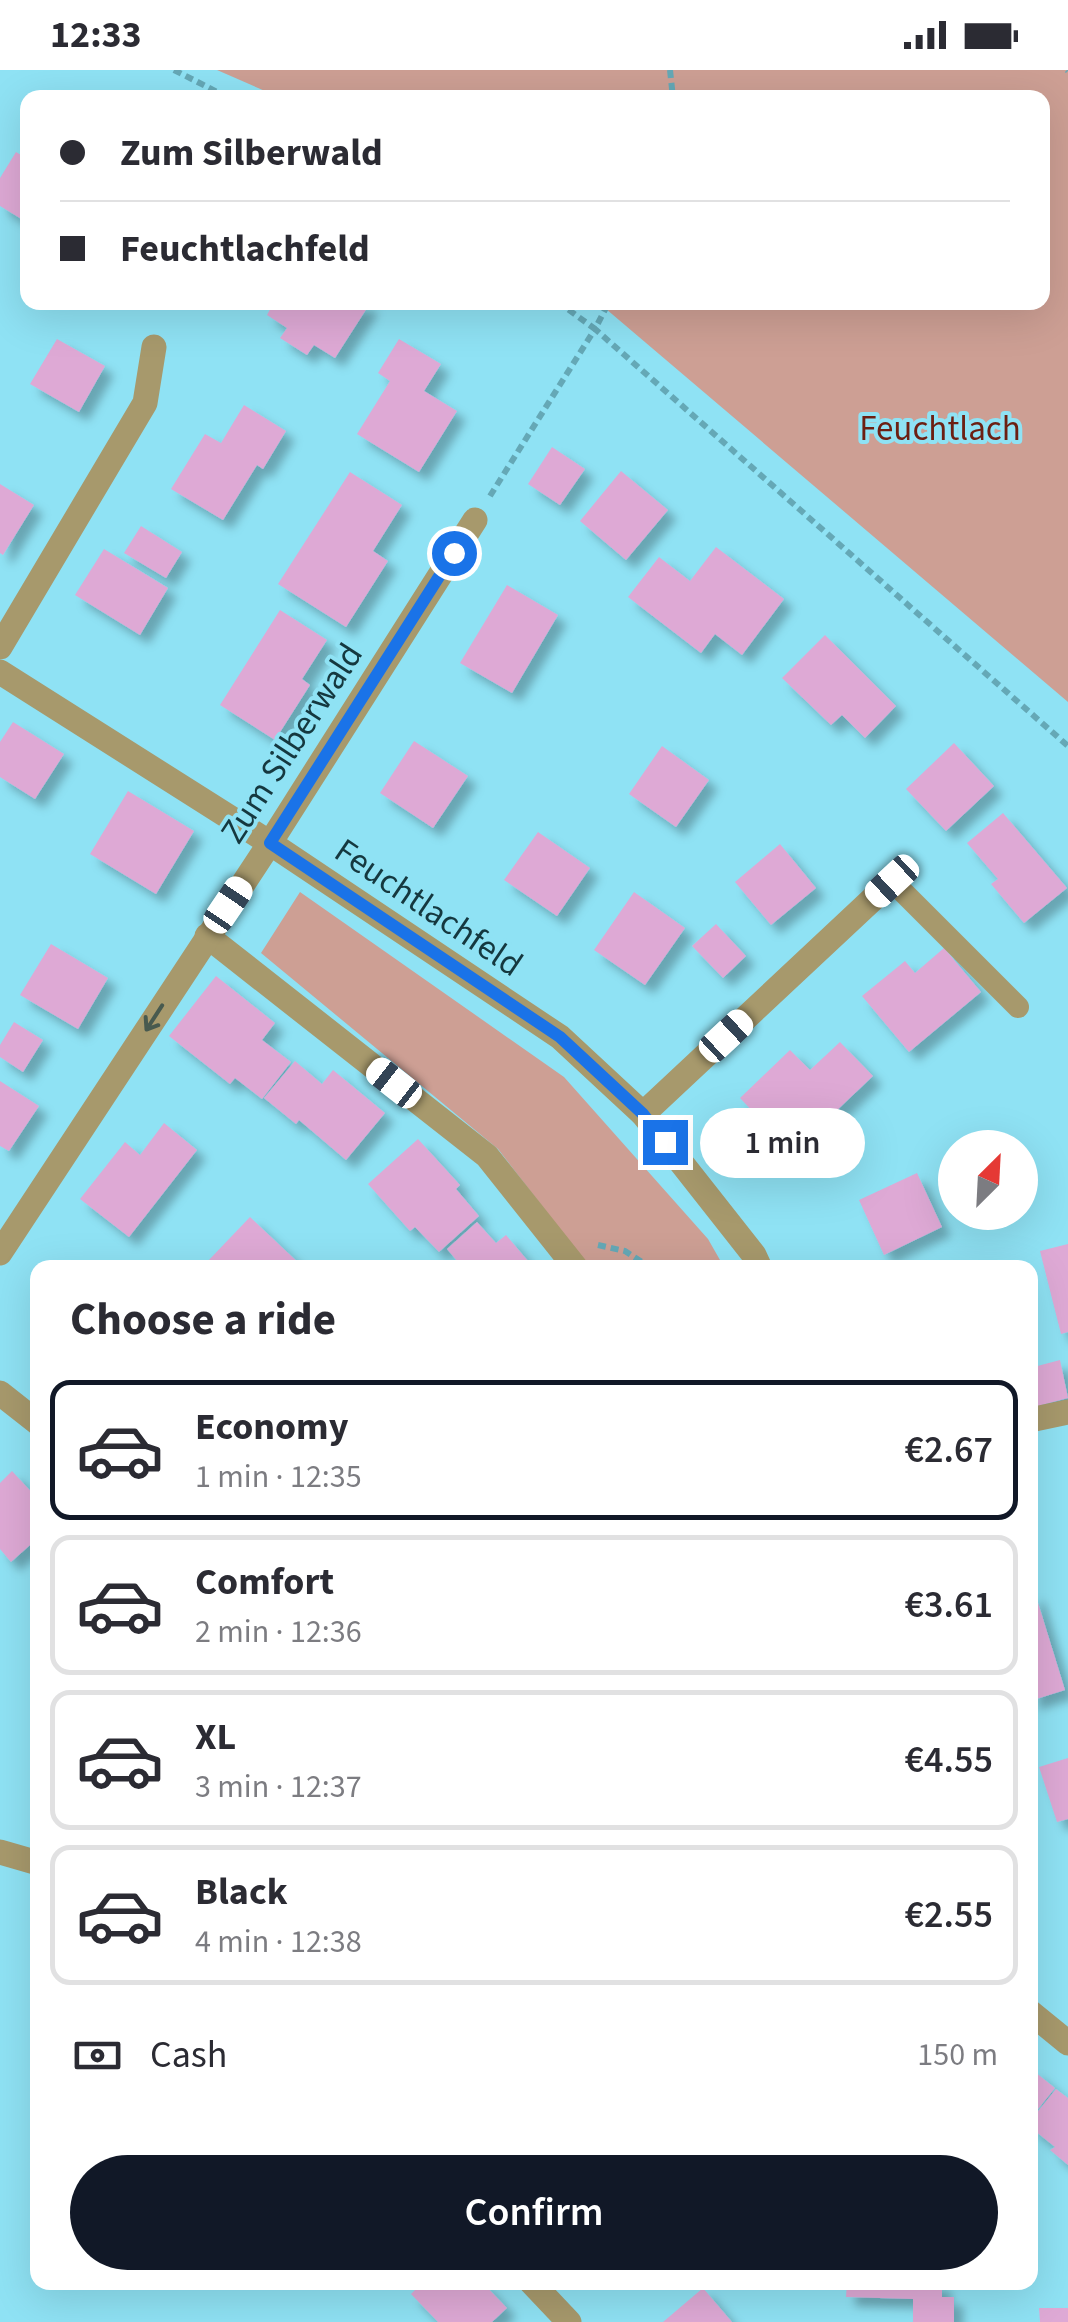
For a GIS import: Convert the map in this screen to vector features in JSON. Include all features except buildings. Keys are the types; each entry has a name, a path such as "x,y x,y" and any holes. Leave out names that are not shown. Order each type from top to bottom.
{"street":[{"path":"0,647 145,403 154,346"},
{"name":"Zum Silberwald","path":"0,1254 270,843 474,520"},
{"name":"Feuchtlachfeld","path":"0,672 270,843 560,1037 643,1114 756,1260"},
{"path":"643,1114 892,881"},
{"path":"207,936 487,1156 570,1260"},
{"path":"0,1393 30,1417"},
{"path":"1038,1418 1068,1412"},
{"path":"0,1852 30,1861"},
{"path":"1038,2019 1068,2043"},
{"path":"539,2290 569,2322"}],"lane":[{"path":"892,881 1018,1008"}],"path":[{"path":"174,70 213,90"},
{"path":"569,310 1068,746"},
{"path":"474,520 605,310"},
{"path":"580,1260 600,1244 626,1251 639,1260"}],"green space":[{"name":"Feuchtlach","path":"217,70 1068,70 1068,702 607,310 1050,310 1050,90 263,90"},
{"path":"300,892 564,1077 708,1239 720,1260 584,1260 498,1149 261,953"}],"route":[{"path":"454,553 270,843 560,1037 643,1114 665,1142"}]}
